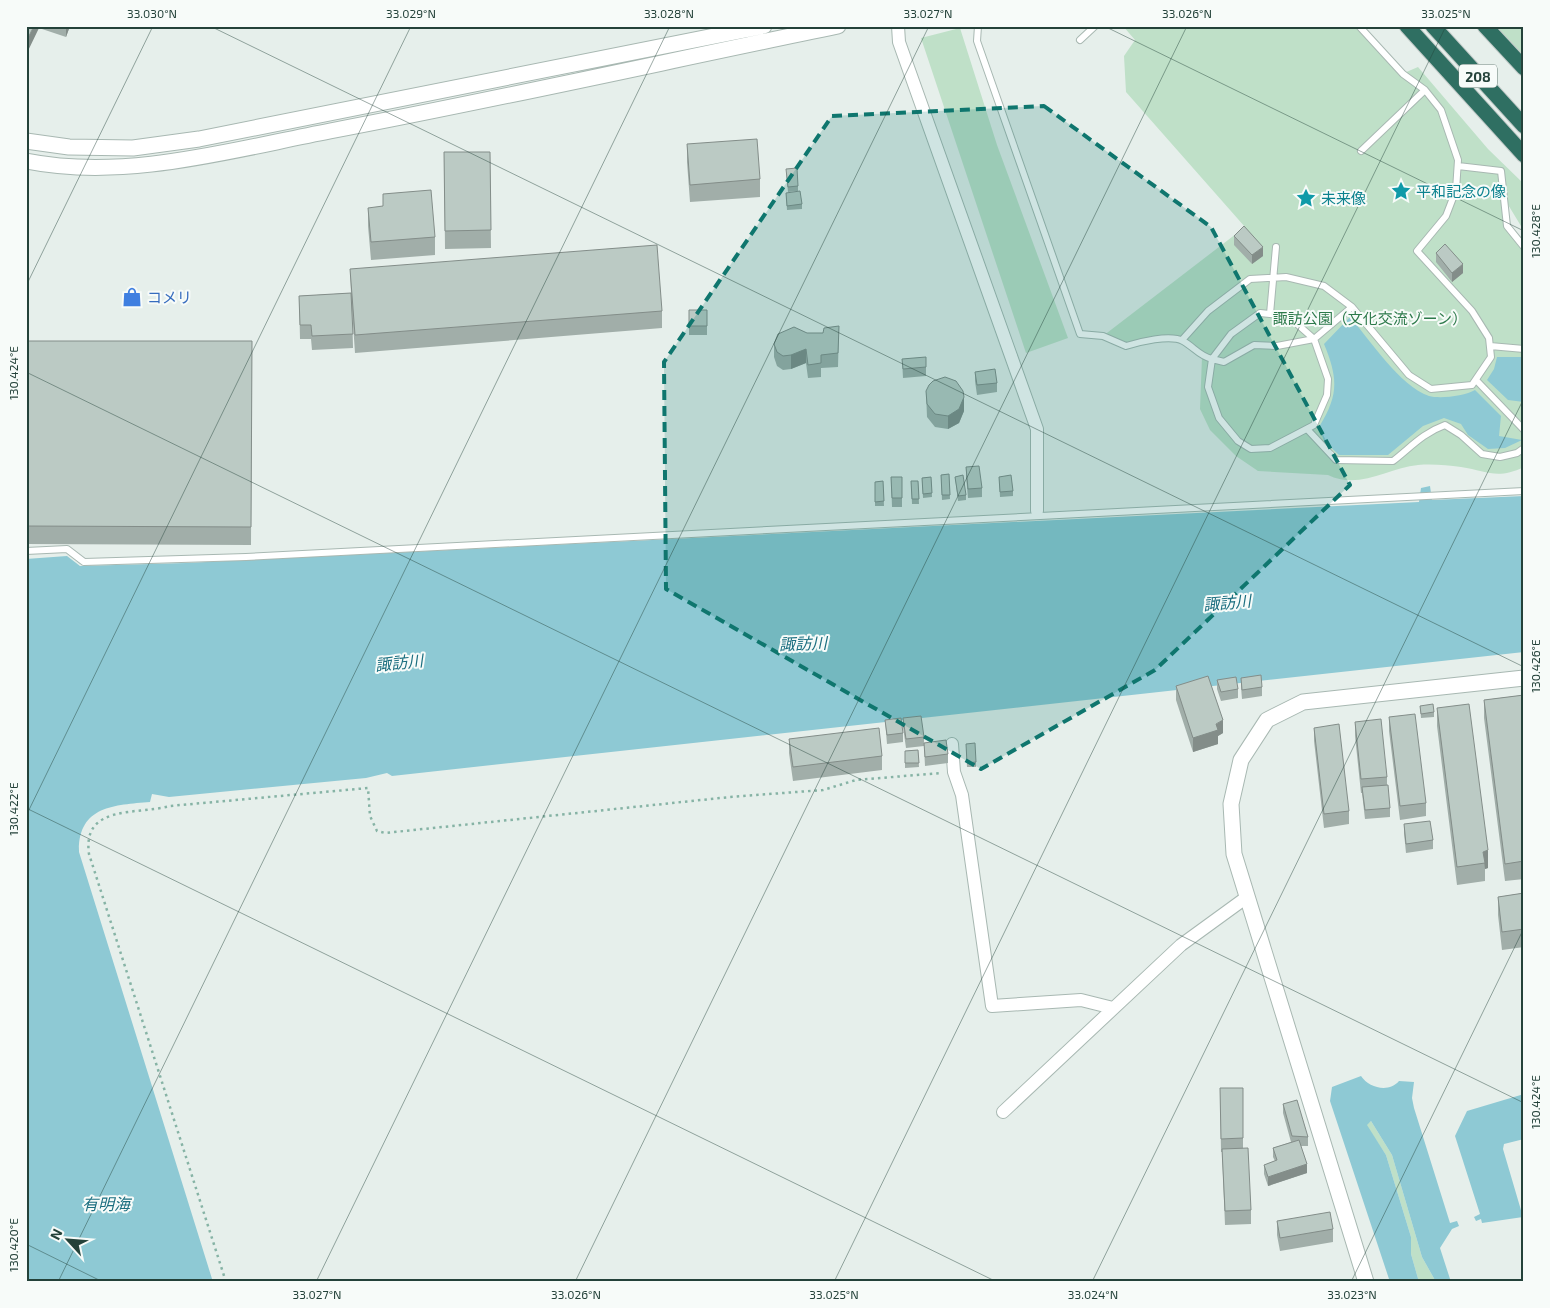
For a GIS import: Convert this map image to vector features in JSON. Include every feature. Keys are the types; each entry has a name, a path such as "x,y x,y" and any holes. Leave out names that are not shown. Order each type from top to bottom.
{"highway":[{"path":"1406,26 1524,155"},
{"name":"208","path":"1433,26 1524,126"},
{"path":"1485,26 1524,68"}],"street":[{"path":"26,141 69,147 132,148 198,139 764,26"},
{"path":"26,161 84,168 130,166 187,159 549,88 838,26"},
{"path":"898,26 899,42 1037,429 1037,511"},
{"path":"1366,1282 1234,854 1231,804 1241,760 1267,720 1303,702 1524,678"},
{"path":"952,744 954,772 962,795 992,1006 1081,1000 1113,1008"},
{"path":"1003,1112 1181,945 1247,897"}],"lane":[{"path":"978,26 977,41 1080,334 1103,336 1126,346 1146,339 1182,340 1202,357 1224,362 1254,345 1277,346 1314,339 1352,307"},
{"path":"1080,40 1095,26"},
{"path":"1182,340 1208,311 1250,279 1286,277 1324,286 1352,307 1409,375 1431,389 1472,385 1491,357 1489,338 1472,311 1417,251 1446,216 1456,190 1458,166 1441,110 1425,90 1403,74 1359,26"},
{"path":"1361,151 1425,90"},
{"path":"1458,166 1501,170 1508,226 1524,247"},
{"path":"1270,314 1276,247"},
{"path":"1260,313 1270,314 1288,316 1314,339 1328,378 1327,395 1314,425 1270,448 1251,449 1238,441 1219,418 1208,387 1212,359 1231,334 1245,322 1260,313"},
{"path":"1490,346 1524,349"},
{"path":"1476,380 1524,430"},
{"path":"1307,429 1336,460 1392,461 1412,442 1430,430 1445,425 1461,435 1482,454 1500,457 1518,453 1524,448"},
{"path":"26,551 67,549 84,562 246,557 1524,491"}],"path":[{"path":"226,1282 89,854 87,839 98,821 115,813 151,811 170,806 368,788 370,816 377,831 386,833 700,800 823,790 856,780 954,772"}],"highlighted area":[{"path":"1044,106 1211,227 1350,485 1155,670 981,769 666,589 664,362 832,116"}],"green space":[{"name":"諏訪公園（文化交流ゾーン）","path":"1123,26 1359,26 1404,73 1418,67 1488,149 1524,184 1524,231 1504,198 1508,226 1524,247 1524,467 1499,474 1461,467 1418,465 1373,477 1351,480 1328,475 1258,471 1236,456 1210,430 1200,409 1202,357 1182,340 1146,339 1126,346 1103,336 1245,227 1126,92 1124,56 1135,40"},
{"path":"1492,26 1524,26 1524,58"},
{"path":"960,28 997,145 1068,338 1026,353 921,38"},
{"path":"1371,1121 1392,1155 1422,1257 1436,1282 1419,1282 1411,1254 1411,1237 1386,1155 1366,1125"}],"water":[{"path":"1350,317 1397,373 1418,391 1429,396 1446,397 1475,390 1501,416 1499,436 1522,440 1505,448 1488,449 1468,435 1461,424 1444,418 1423,426 1388,455 1339,455 1324,441 1319,427 1326,416 1333,396 1334,386 1332,367 1324,344"},
{"path":"1497,357 1524,357 1524,402 1508,400 1487,380 1494,369"},
{"path":"1430,486 1432,500 1524,496 1524,652 392,776 387,773 366,778 169,797 152,794 150,802 111,807 101,811 85,825 80,837 79,852 213,1282 26,1282 26,559 67,556 80,566 186,563 1419,502 1421,488"},
{"path":"1361,1076 1369,1084 1379,1088 1390,1087 1399,1081 1414,1082 1412,1098 1414,1108 1450,1223 1457,1221 1459,1226 1452,1229 1440,1248 1451,1282 1436,1282 1422,1257 1392,1155 1371,1121 1367,1125 1386,1155 1411,1237 1411,1254 1419,1282 1390,1282 1330,1101 1332,1087"},
{"path":"1524,1094 1524,1139 1504,1144 1503,1149 1523,1217 1482,1223 1481,1219 1476,1221 1474,1217 1480,1214 1455,1136 1467,1111"}],"building":[{"path":"26,26 34,26 26,42"},
{"path":"757,139 760,179 690,185 687,144"},
{"path":"444,152 490,152 491,230 445,231"},
{"path":"797,168 798,186 788,187 786,169"},
{"path":"431,190 435,237 371,242 368,208 383,206 383,194"},
{"path":"800,191 802,204 787,206 786,193"},
{"path":"1244,226 1263,247 1252,255 1234,236"},
{"path":"1445,244 1463,264 1452,273 1436,253"},
{"path":"657,245 662,311 355,335 350,269"},
{"path":"351,293 353,334 312,336 311,325 300,325 299,296"},
{"path":"689,310 707,310 707,326 689,326"},
{"path":"839,326 838,353 821,355 821,363 808,365 806,349 783,356 777,352 774,344 778,334 794,327 807,333 823,333 824,328"},
{"path":"26,341 252,341 251,527 26,526"},
{"path":"926,357 926,367 903,369 902,359"},
{"path":"995,369 997,383 977,385 975,372"},
{"path":"945,377 956,381 963,391 964,397 959,409 948,416 935,414 927,404 926,391 933,381"},
{"path":"979,466 982,488 968,489 966,467"},
{"path":"949,474 950,495 942,495 941,475"},
{"path":"963,475 966,495 958,496 955,477"},
{"path":"1011,475 1013,491 1000,492 999,477"},
{"path":"891,477 902,477 902,498 892,498"},
{"path":"931,477 932,493 923,494 922,478"},
{"path":"883,481 884,501 875,502 875,482"},
{"path":"911,481 918,481 919,499 912,499"},
{"path":"1261,675 1262,687 1242,690 1241,678"},
{"path":"1208,676 1223,720 1216,724 1218,730 1193,738 1176,686"},
{"path":"1236,677 1238,689 1221,692 1217,680"},
{"path":"1524,695 1524,861 1505,864 1484,700"},
{"path":"1433,704 1434,712 1421,714 1420,706"},
{"path":"1469,704 1488,850 1483,852 1485,863 1457,867 1437,708"},
{"path":"1415,714 1426,803 1400,806 1389,717"},
{"path":"921,716 924,737 906,739 903,718"},
{"path":"901,718 903,733 887,735 885,720"},
{"path":"1381,719 1387,777 1361,779 1355,722"},
{"path":"1339,724 1349,811 1324,814 1314,728"},
{"path":"879,728 882,756 793,767 789,739"},
{"path":"946,740 948,754 925,757 924,743"},
{"path":"975,743 976,762 967,763 966,744"},
{"path":"918,750 919,763 905,763 905,751"},
{"path":"1388,785 1390,808 1365,810 1362,787"},
{"path":"1430,821 1433,840 1406,844 1404,824"},
{"path":"1524,893 1524,929 1502,932 1498,897"},
{"path":"1220,1088 1243,1088 1243,1138 1221,1139"},
{"path":"1297,1100 1308,1137 1292,1136 1283,1104"},
{"path":"1299,1140 1307,1164 1268,1177 1264,1165 1277,1160 1273,1148"},
{"path":"1248,1148 1251,1210 1225,1211 1222,1149"},
{"path":"1330,1212 1333,1229 1280,1238 1277,1221"}],"place":[{"name":"平和記念の像","path":"1401,191"},
{"name":"未来像","path":"1306,198"},
{"name":"コメリ","path":"132,297"}],"water label":[{"name":"諏訪川","path":"1227,602"},
{"name":"諏訪川","path":"803,643"},
{"name":"諏訪川","path":"399,662"},
{"name":"有明海","path":"106,1203"}]}
